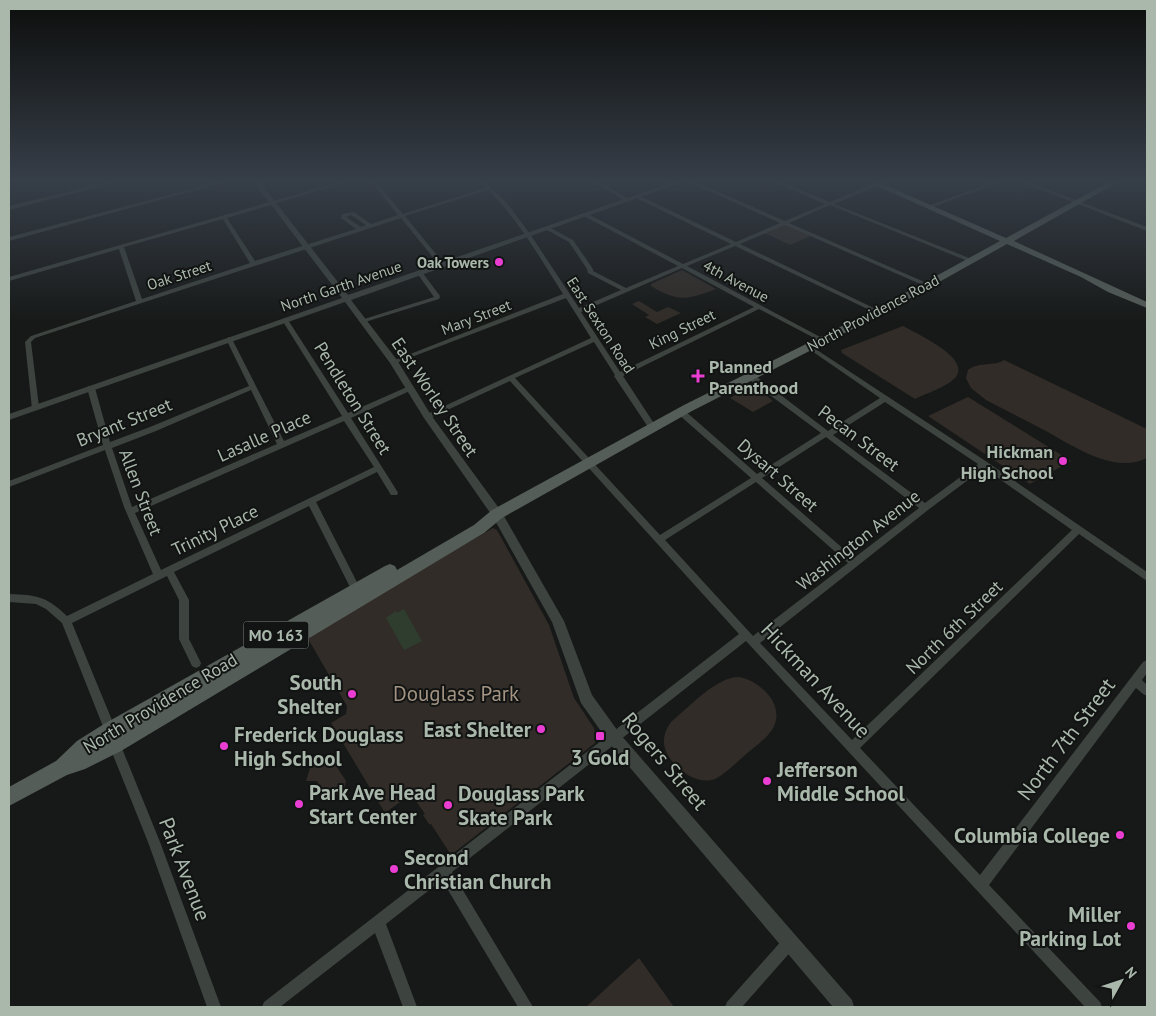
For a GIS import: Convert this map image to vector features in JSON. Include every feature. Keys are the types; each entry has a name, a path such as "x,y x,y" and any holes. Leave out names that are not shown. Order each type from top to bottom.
{"main road":[{"path":"975,228 1106,284 1120,293"},
{"path":"980,228 1024,252 1094,284 1147,305"},
{"name":"North Providence Road","path":"9,797 70,765 112,738 464,538 497,514 681,412 878,312 1029,228"},
{"path":"990,233 1022,232"},
{"path":"987,252 1024,252"},
{"name":"North Providence Road","path":"112,738 116,737 163,700 475,521 497,514"}],"street":[{"path":"9,239 49,228"},
{"path":"9,279 183,228"},
{"path":"231,228 254,264"},
{"name":"East Worley Street","path":"294,228 394,362 427,416 497,514"},
{"path":"413,228 442,265"},
{"name":"East Sexton Road","path":"523,228 653,428"},
{"name":"North Garth Avenue","path":"9,417 545,228"},
{"path":"547,228 571,241 590,269 590,272 625,290"},
{"name":"4th Avenue","path":"611,228 822,340"},
{"path":"704,228 878,312"},
{"path":"577,311 771,228"},
{"path":"797,228 927,285"},
{"path":"892,228 972,261"},
{"name":"Oak Street","path":"35,407 29,339 360,229"},
{"path":"121,246 140,302"},
{"path":"363,321 437,298 420,273"},
{"name":"Mary Street","path":"394,362 567,295"},
{"name":"King Street","path":"618,376 759,307"},
{"name":"Pendleton Street","path":"285,320 394,493"},
{"path":"229,339 282,446"},
{"path":"427,416 595,339"},
{"path":"808,347 984,464 1147,577"},
{"name":"Pecan Street","path":"750,376 924,508"},
{"name":"Hickman Avenue","path":"511,378 750,639 1094,1007"},
{"name":"Bryant Street","path":"9,484 107,447 252,387"},
{"name":"Allen Street","path":"91,388 107,447 145,549 158,575"},
{"name":"Lasalle Place","path":"131,512 410,389"},
{"path":"659,540 886,398"},
{"name":"Dysart Street","path":"681,412 854,563"},
{"name":"Washington Avenue","path":"269,1007 615,739 854,563 984,464"},
{"name":"Trinity Place","path":"66,621 379,468"},
{"path":"311,501 356,590"},
{"name":"Rogers Street","path":"497,514 558,621 586,698 615,739 845,1007"},
{"name":"North 6th Street","path":"852,748 1079,529"},
{"path":"168,570 184,600 184,640 196,662"},
{"name":"Park Avenue","path":"9,598 37,600 50,606 66,621 154,842 214,1007"},
{"name":"North 7th Street","path":"981,885 1147,665"},
{"path":"1134,681 1147,691"},
{"path":"444,871 526,1007"},
{"path":"378,922 410,1007"},
{"path":"732,1007 789,943"}],"green space":[{"path":"776,228 794,228 811,236 790,245 765,233"},
{"path":"682,270 716,289 683,298 668,295 651,286 651,284"},
{"path":"639,301 657,312 668,307 681,313 657,324 645,317 649,315 632,304"},
{"path":"903,326 941,348 957,363 958,371 954,379 940,388 915,399 842,353 841,350"},
{"path":"1004,360 1147,429 1147,458 1121,463 1107,461 1094,456 986,400 971,388 966,378 968,370 973,367"},
{"path":"754,385 773,401 753,412 730,398"},
{"path":"968,397 1071,461 1030,484 928,416"},
{"name":"Douglass Park","path":"493,528 497,530 549,625 574,698 594,728 597,738 595,743 451,855 411,794 385,813 331,723 346,714 347,706 307,637"},
{"path":"739,677 747,679 763,689 774,704 776,721 772,730 759,744 717,778 704,780 690,776 673,762 666,752 664,739 666,730 671,722 712,687 730,678"},
{"path":"327,761 335,764 346,781 344,790 336,796 320,789 317,781 306,781 310,768 318,763"},
{"path":"639,958 674,1007 586,1007"}],"shaded area":[{"path":"404,609 422,641 404,650 386,618 396,611 397,613"}],"place":[{"name":"Oak Towers","path":"499,262"},
{"name":"Planned Parenthood","path":"698,376"},
{"name":"Hickman High School","path":"1063,461"},
{"name":"South Shelter","path":"352,694"},
{"name":"East Shelter","path":"541,729"},
{"name":"3 Gold","path":"600,736"},
{"name":"Frederick Douglass High School","path":"224,746"},
{"name":"Jefferson Middle School","path":"767,781"},
{"name":"Park Ave Head Start Center","path":"299,804"},
{"name":"Douglass Park Skate Park","path":"448,805"},
{"name":"Columbia College","path":"1120,835"},
{"name":"Second Christian Church","path":"394,869"},
{"name":"Miller Parking Lot","path":"1131,926"}]}
